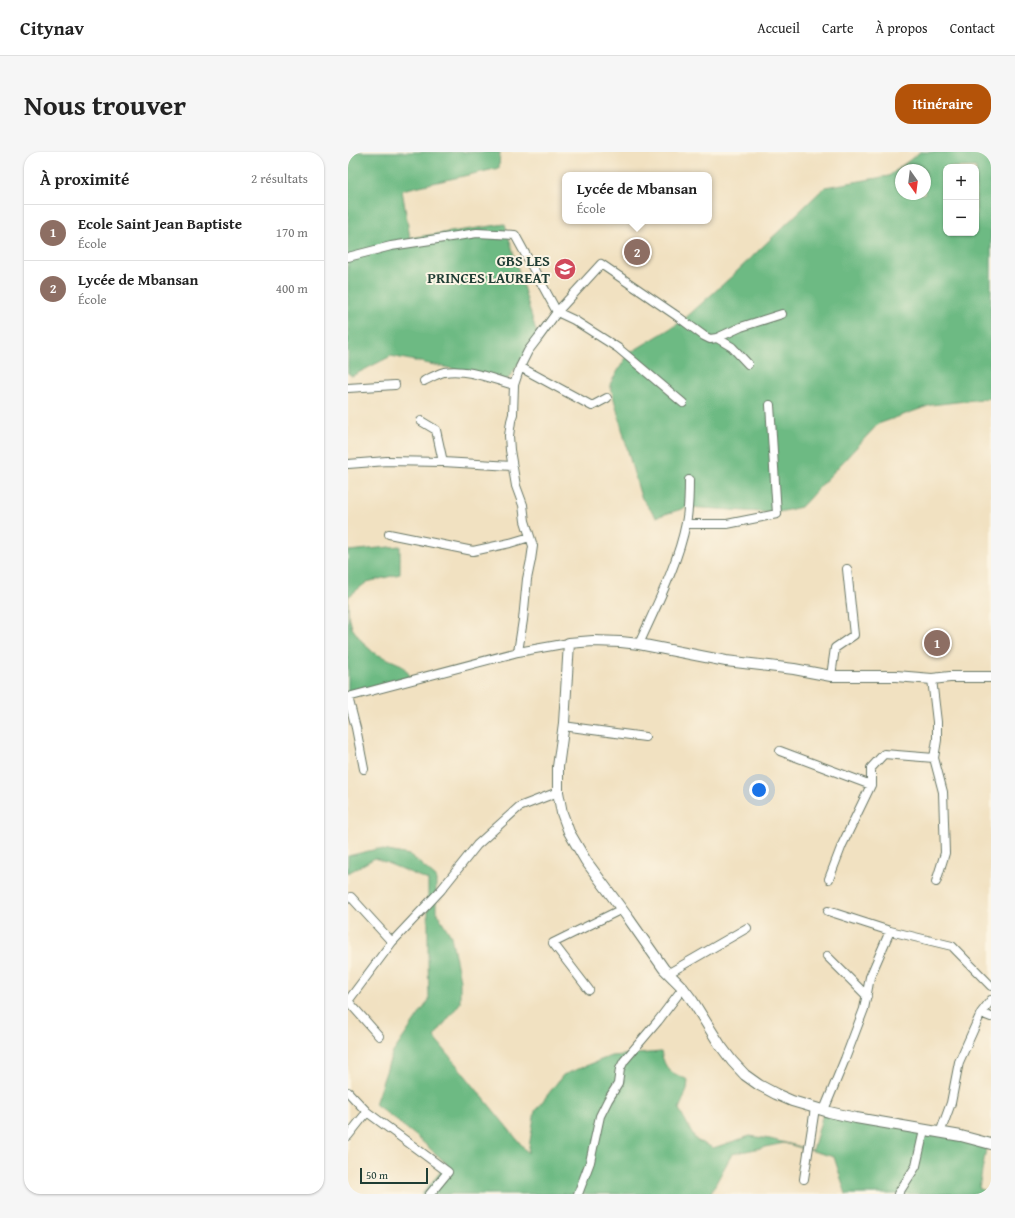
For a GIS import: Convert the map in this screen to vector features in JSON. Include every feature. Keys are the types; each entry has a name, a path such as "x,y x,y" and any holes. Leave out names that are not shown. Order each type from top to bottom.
{"street":[{"path":"348,257 392,246 477,234 515,235 557,312 574,320 618,348 683,402"},
{"path":"518,652 527,579 532,560 533,546 525,522 523,505 516,486 508,436 513,414 514,385 520,367 532,347 557,312 601,264 710,339 717,338 741,327 782,314"},
{"path":"717,338 732,346 748,364"},
{"path":"520,367 592,406 607,398"},
{"path":"424,381 442,372 452,372 473,374 514,385"},
{"path":"348,388 395,385"},
{"path":"686,524 727,524 777,514 770,405"},
{"path":"421,421 436,430 443,462"},
{"path":"348,464 387,461 443,462 512,466"},
{"path":"639,644 665,585 680,544 686,524 689,499 689,480"},
{"path":"389,534 473,551 530,537"},
{"path":"831,676 835,648 854,636 847,570"},
{"path":"364,769 348,697 518,652 569,643 593,641 639,644 726,661 794,669 831,676 896,676 932,679 950,677 991,678"},
{"path":"569,643 563,726 558,767 558,792 562,813 569,832 586,861 644,941 669,973 684,988 728,1056 745,1075 759,1085 792,1101 856,1118 961,1136 991,1144"},
{"path":"932,679 937,722 937,740 934,758 943,792 945,853 936,882"},
{"path":"563,726 645,737"},
{"path":"780,751 871,785"},
{"path":"829,879 842,845 871,785 871,768 884,754 934,758"},
{"path":"379,1036 348,1001 392,942 441,890 477,845 519,807 558,792"},
{"path":"351,897 392,942"},
{"path":"589,990 553,943 622,909"},
{"path":"828,911 890,931 952,946 991,986"},
{"path":"669,973 747,928"},
{"path":"804,1179 819,1109 864,1008 870,977 890,931"},
{"path":"827,956 866,996"},
{"path":"578,1194 590,1162 600,1116 618,1084 620,1069 624,1061 684,988"},
{"path":"940,1133 951,1103 959,1062 981,1013 991,1000"},
{"path":"981,1013 991,1017"},
{"path":"348,1092 367,1112 448,1172 430,1194"},
{"path":"348,1136 367,1112"},
{"path":"898,1194 916,1166 924,1130"}],"green space":[{"path":"348,152 500,152 499,168 402,190 410,238 505,224 538,338 507,380 391,356 352,376 348,373"},
{"path":"920,152 991,152 991,398 931,405 878,424 801,507 775,513 688,507 656,517 641,497 610,384 628,354 681,322 731,277 825,187 889,176 895,171 895,200 931,200 931,164 904,164"},
{"path":"400,546 400,574 367,582 348,597 348,551"},
{"path":"348,612 352,628 364,644 374,653 402,665 414,681 348,697"},
{"path":"377,849 410,855 436,877 436,911 451,936 460,980 460,1003 434,1037 528,1153 535,1111 563,1075 611,1056 661,1052 667,1068 688,1080 687,1090 679,1109 696,1140 713,1148 750,1136 770,1139 813,1150 824,1110 987,1143 979,1188 990,1194 846,1194 834,1157 784,1143 732,1154 710,1194 422,1194 447,1164 415,1135 375,1104 392,1054 429,1000 428,880 375,858 348,873 348,856"}],"place":[{"name":"Lycée de Mbansan","path":"637,252"},
{"name":"GBS LES PRINCES LAUREAT","path":"565,269"},
{"name":"Ecole Saint Jean Baptiste","path":"937,643"}]}
